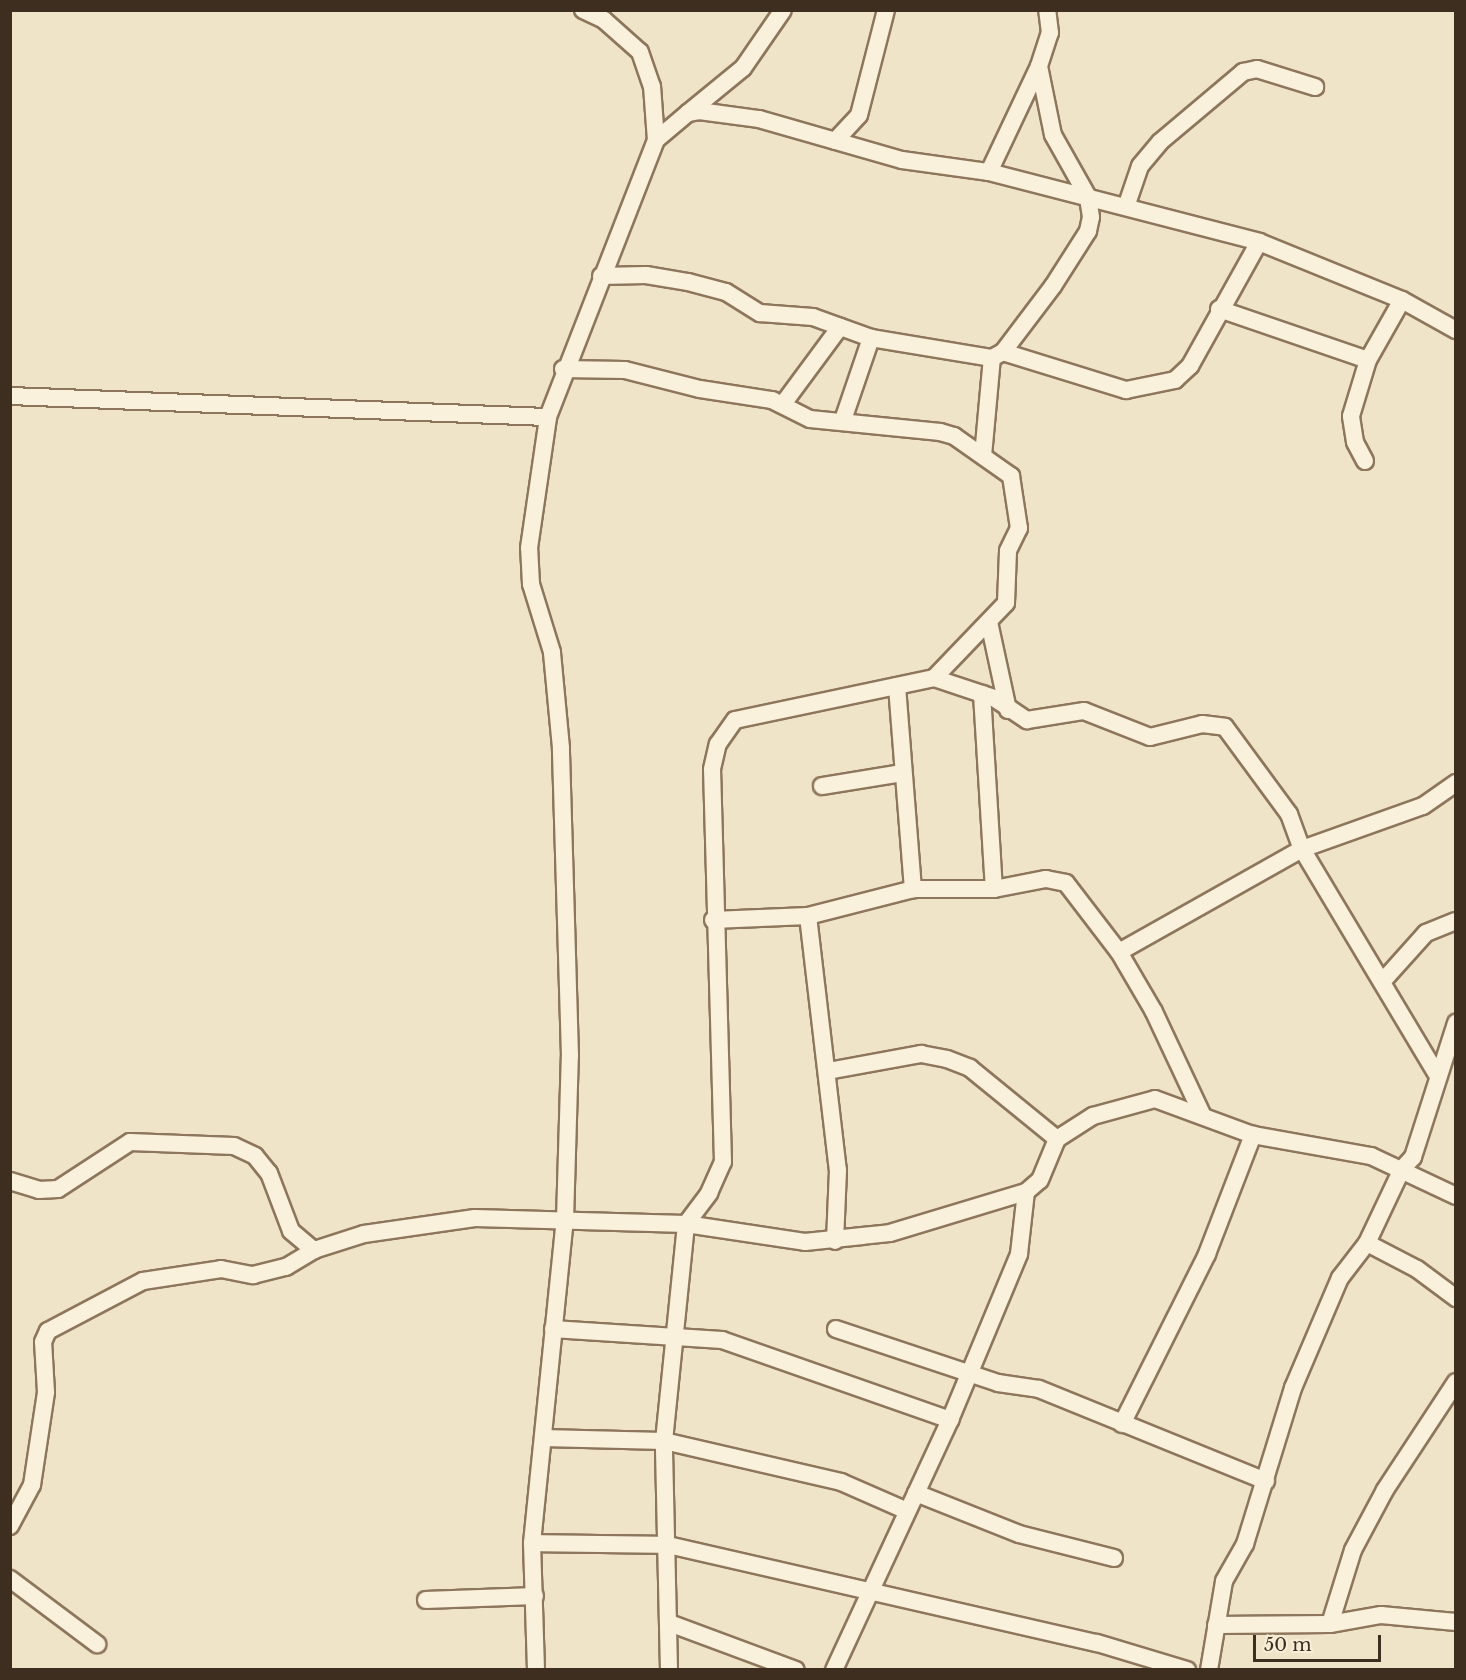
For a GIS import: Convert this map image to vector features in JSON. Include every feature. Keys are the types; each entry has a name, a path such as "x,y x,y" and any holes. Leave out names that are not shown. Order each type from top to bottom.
{"street":[{"path":"536,1670 536,1596 532,1543 565,1220 569,929 561,748 552,652 531,584 529,548 548,417 563,369 656,140 652,86 640,52 604,20 583,10"},
{"path":"656,140 743,68 783,10"},
{"path":"835,141 859,115 886,10"},
{"path":"989,172 1039,66 1050,33 1047,10"},
{"path":"983,456 998,355 1088,231 1088,197 1053,135 1039,66"},
{"path":"1125,207 1140,166 1160,142 1243,72 1257,69 1315,87"},
{"path":"688,113 759,119 903,160 989,172 1259,242 1402,300 1455,330"},
{"path":"601,276 646,275 688,282 726,292 760,312 813,317 871,338 998,355 1125,390 1175,380 1190,366 1219,309 1259,242"},
{"path":"1365,461 1355,442 1351,416 1368,360 1402,300"},
{"path":"1219,309 1368,360"},
{"path":"783,404 840,327"},
{"path":"843,420 871,338"},
{"path":"563,369 625,370 783,404 803,417 843,420 954,436 1011,476 1019,528 1008,551 1006,603 933,678"},
{"path":"10,396 548,417"},
{"path":"989,622 1008,710"},
{"path":"669,1670 672,1624 664,1442 686,1224 709,1193 723,1162 713,920 712,769 718,744 735,720 933,678 982,694 1027,720 1084,711 1150,737 1202,724 1225,727 1289,814 1302,849 1437,1075"},
{"path":"897,686 902,773 913,889"},
{"path":"982,694 994,890"},
{"path":"822,786 902,773"},
{"path":"1119,952 1302,849 1423,806 1455,783"},
{"path":"713,920 808,916 913,889 994,890 1046,879 1066,883 1119,952 1154,1012 1203,1116"},
{"path":"808,916 838,1170 835,1241"},
{"path":"1382,982 1426,933 1455,921"},
{"path":"1209,1670 1224,1581 1245,1544 1293,1388 1340,1278 1367,1243 1402,1169 1413,1157 1455,1023"},
{"path":"828,1071 921,1054 947,1059 970,1068 1057,1139"},
{"path":"10,1526 32,1485 46,1392 43,1342 48,1331 143,1281 220,1269 253,1275 286,1267 314,1250 364,1234 475,1218 686,1224 806,1242 835,1241 890,1233 1026,1192 1040,1180 1057,1139 1093,1116 1155,1099 1253,1135 1371,1156 1455,1196"},
{"path":"1122,1424 1207,1254 1253,1135"},
{"path":"10,1181 39,1190 58,1189 130,1142 234,1146 255,1156 269,1173 291,1231 314,1250"},
{"path":"834,1670 971,1373 1019,1254 1026,1192"},
{"path":"1367,1243 1417,1269 1455,1298"},
{"path":"553,1329 676,1334 722,1340 790,1360 950,1419"},
{"path":"836,1329 971,1373 1039,1389 1266,1481"},
{"path":"1330,1624 1353,1550 1375,1509 1455,1382"},
{"path":"543,1438 664,1442 841,1482 907,1511"},
{"path":"916,1493 1019,1534 1114,1558"},
{"path":"532,1543 668,1545 724,1561 869,1590 1186,1669"},
{"path":"10,1579 97,1644"},
{"path":"426,1600 536,1596"},
{"path":"1216,1625 1330,1624 1381,1615 1455,1622"},
{"path":"672,1624 796,1670"}]}
